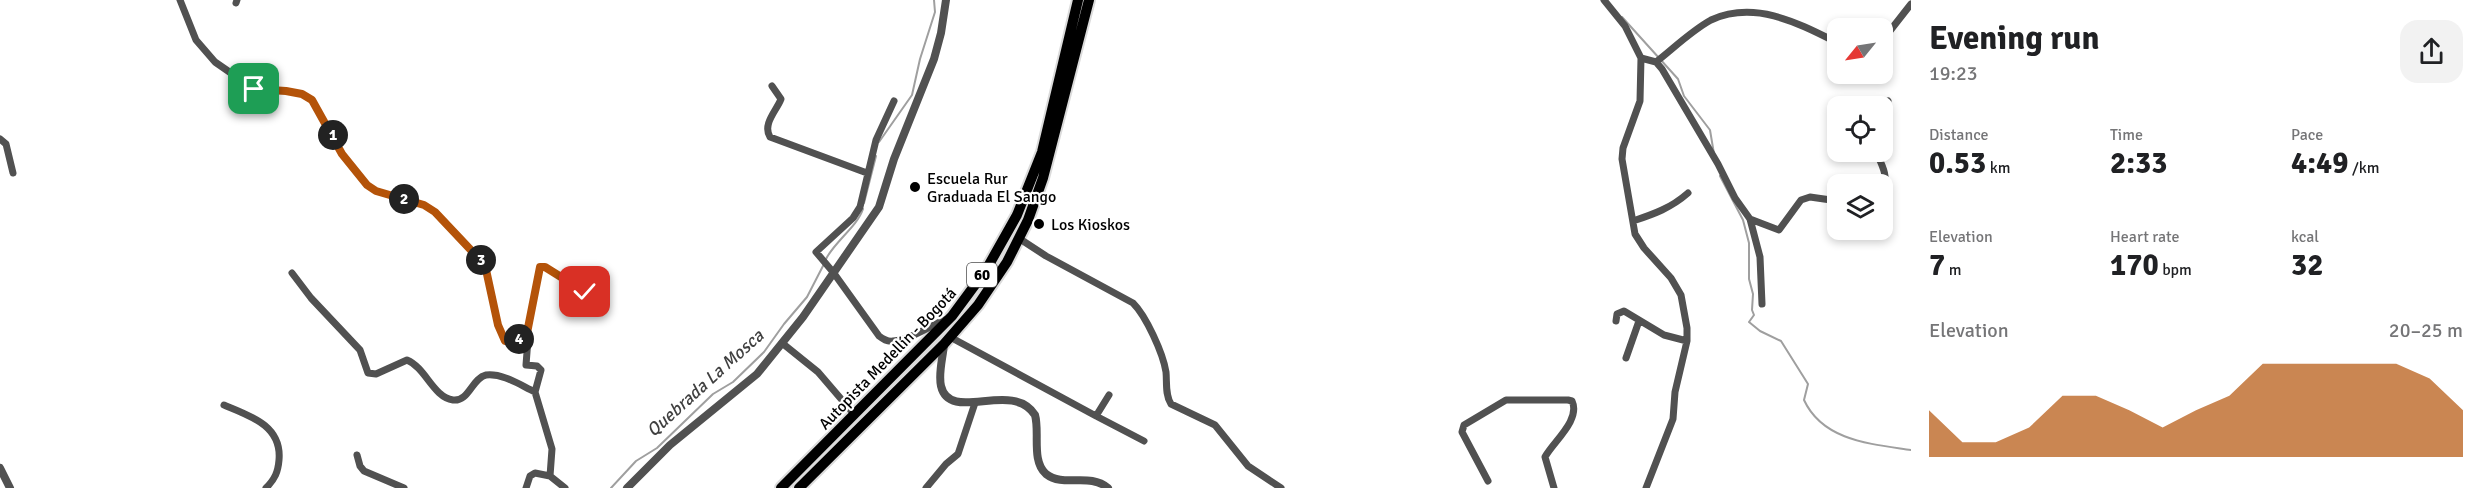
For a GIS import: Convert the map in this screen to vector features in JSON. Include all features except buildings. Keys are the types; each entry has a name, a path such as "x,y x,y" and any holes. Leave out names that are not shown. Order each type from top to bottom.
{"highway":[{"name":"Autopista Medellín - Bogotá","path":"781,488 952,316 986,270 1010,230 1042,152 1078,0"},
{"name":"Autopista Medellín - Bogotá","path":"799,488 947,341 993,284 1020,239 1048,163 1089,0"}],"street":[{"path":"180,0 196,40 215,62 254,89 302,94 312,100 342,154 367,185 376,191 424,205 435,212 485,265 503,338 508,343 526,338"},
{"path":"627,488 670,445 756,374 803,317 879,207 894,159 934,58 946,0"},
{"path":"1604,0 1625,26 1641,58 1640,101 1623,148 1622,159 1635,234 1671,278 1681,295 1684,306 1687,341 1675,392 1673,419 1646,488"},
{"path":"1893,27 1911,4"},
{"path":"1656,62 1712,19 1749,9 1768,12 1827,38"},
{"path":"1641,58 1656,62 1662,69 1750,219 1760,257 1762,304"},
{"path":"772,86 780,93 781,99 772,115 767,131 769,135 867,173"},
{"path":"894,101 876,140 860,207 853,218 816,252 879,336 886,340 892,342 902,339 952,316"},
{"path":"0,139 6,144 13,173"},
{"path":"1633,221 1674,205 1688,193"},
{"path":"1750,219 1779,230 1801,200 1810,197 1827,199"},
{"path":"1020,239 1138,308 1164,362 1171,404 1215,425 1248,466 1281,488"},
{"path":"550,476 552,449 535,392 541,370 537,366 526,365 529,341 526,338 540,267 545,267 585,292"},
{"path":"292,273 311,298 360,350 368,373 376,374 407,360 420,369 443,396 451,399 457,400 464,397 485,375 508,379 535,392"},
{"path":"1616,321 1621,311 1664,335 1687,341"},
{"path":"1626,358 1639,321"},
{"path":"1108,488 1097,481 1063,481 1046,474 1038,464 1035,415 1022,403 998,399 975,403 955,402 944,392 940,372 947,341 1144,441"},
{"path":"782,343 818,372 854,414"},
{"path":"1096,416 1109,395"},
{"path":"1488,481 1462,432 1464,425 1506,400 1568,400 1572,401 1575,406 1570,421 1545,457 1554,488"},
{"path":"926,488 946,464 958,454 975,403"},
{"path":"224,405 273,430 277,438 280,457 277,475 266,488"},
{"path":"357,455 364,471 404,488"},
{"path":"0,468 10,488"},
{"path":"526,488 530,476 535,473 550,476 565,488"}],"waterway":[{"name":"Quebrada La Mosca","path":"879,142 912,95 920,59 935,12 934,0"},
{"path":"1622,17 1678,79 1684,96 1710,130 1714,154"},
{"name":"Quebrada La Mosca","path":"864,203 876,156"},
{"path":"1720,176 1743,220 1749,243 1749,279 1753,294 1754,315 1749,322 1760,331 1781,341 1808,384 1804,400 1812,414 1823,424 1850,438 1911,450"},
{"name":"Quebrada La Mosca","path":"826,259 856,222 863,209"},
{"name":"Quebrada La Mosca","path":"611,488 636,461 657,448 713,394 733,382 764,352 807,297 824,264"}],"place":[{"name":"Escuela Rur Graduada El Sango","path":"915,187"},
{"name":"Los Kioskos","path":"1039,224"}],"route":[{"path":"254,89 302,94 312,100 342,154 367,185 376,191 424,205 435,212 453,233 483,261 498,325 503,338 508,343 526,338 540,267 545,267 585,292"}]}
